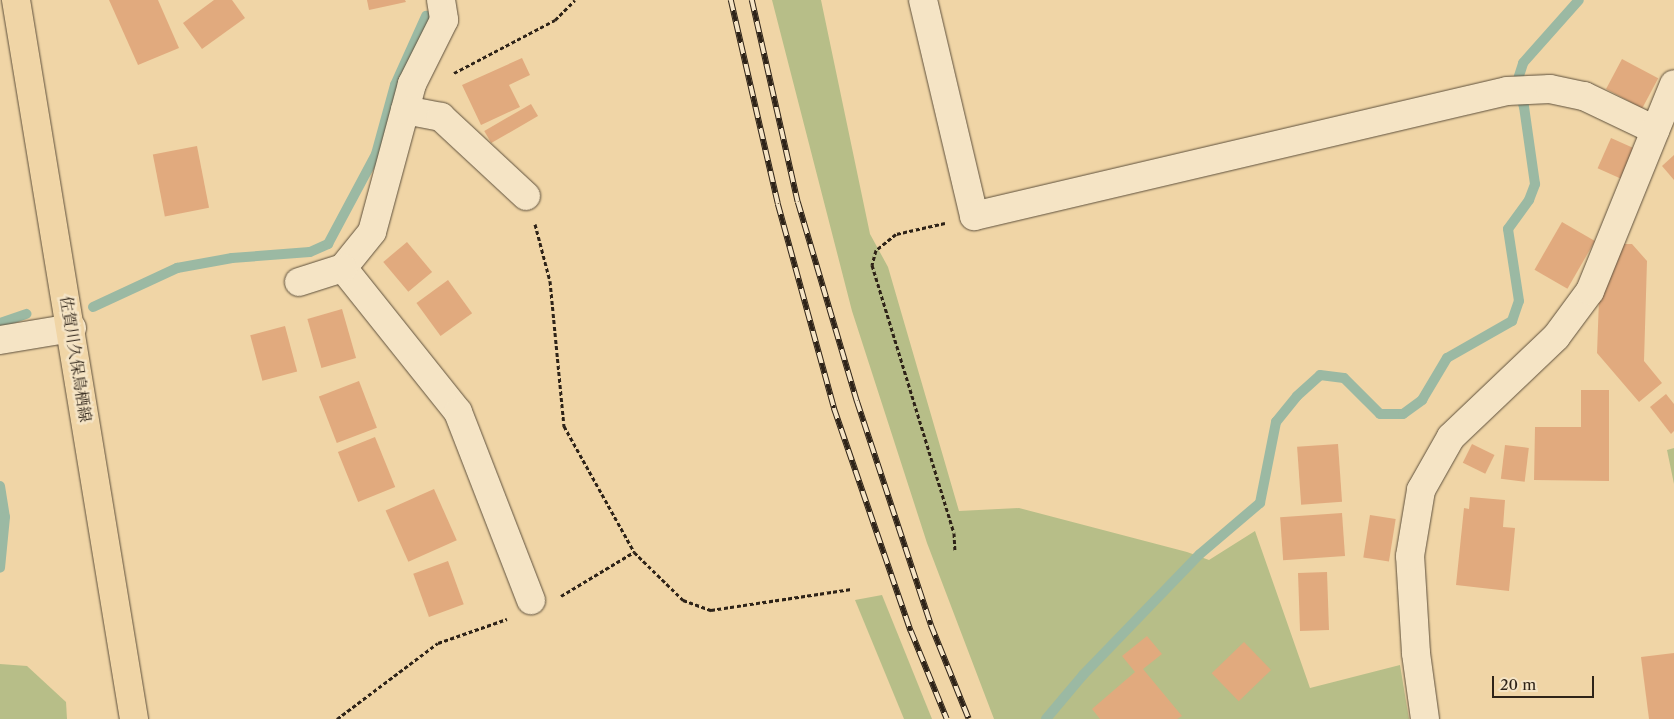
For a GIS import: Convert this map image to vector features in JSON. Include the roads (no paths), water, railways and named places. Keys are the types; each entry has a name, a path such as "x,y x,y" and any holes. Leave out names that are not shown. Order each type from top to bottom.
{"main road":[{"name":"佐賀川久保鳥栖線","path":"16,0 72,328 134,719"}],"street":[{"path":"299,282 343,268 372,232 412,84 444,20 441,0"},
{"path":"923,0 974,216 1507,91 1550,90 1584,96 1655,130"},
{"path":"1425,719 1416,653 1410,556 1421,490 1451,437 1556,337 1590,291 1674,84"},
{"path":"405,110 441,117 526,196"},
{"path":"343,268 458,412 524,608"},
{"path":"0,340 72,328"}],"waterway":[{"path":"1046,719 1083,675 1200,554 1260,503 1276,422 1297,396 1320,375 1344,378 1380,414 1403,414 1422,400 1447,358 1512,321 1519,301 1508,229 1529,200 1535,184 1524,107 1517,82 1523,63 1579,0"},
{"path":"93,307 177,268 232,258 310,252 328,244 376,154 395,85 426,16"},
{"path":"0,323 26,314"},
{"path":"0,486 5,517 0,568"}],"railway":[{"path":"731,0 778,204 834,408 911,631 947,719"},
{"path":"752,0 798,202 857,401 931,625 969,719"}]}
